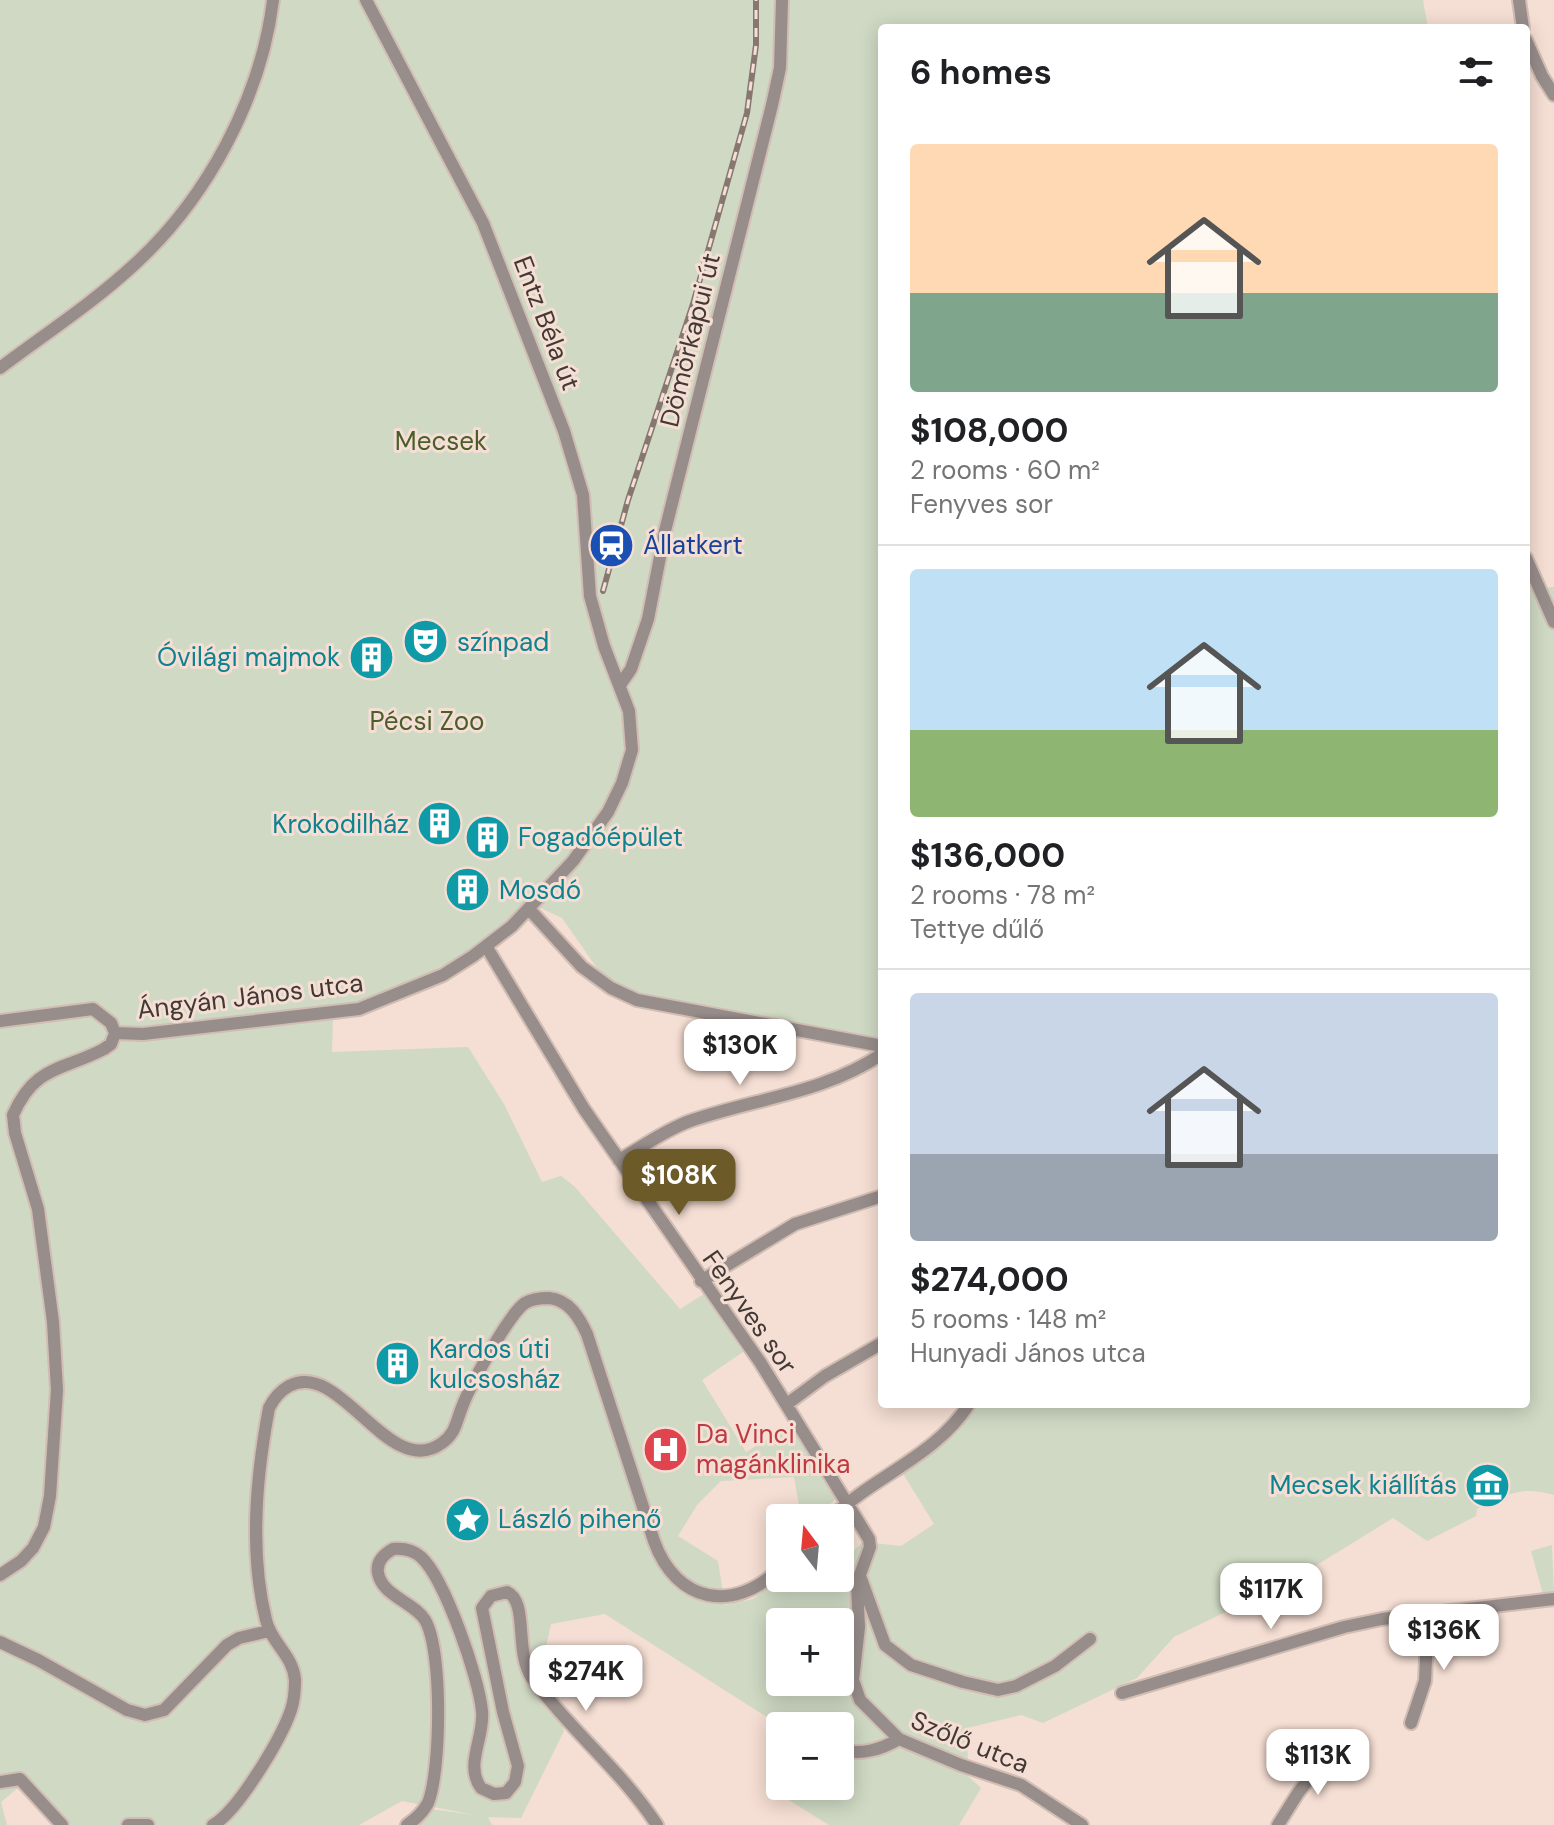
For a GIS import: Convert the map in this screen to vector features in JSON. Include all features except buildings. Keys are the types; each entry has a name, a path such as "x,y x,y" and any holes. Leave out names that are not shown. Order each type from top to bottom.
{"street":[{"path":"0,368 126,272 186,209 239,116 262,56 273,0"},
{"name":"Entz Béla út","path":"366,0 483,223 554,403 583,495 590,596 604,646 620,685"},
{"name":"Dömörkapui út","path":"620,685 631,669 648,619 665,531 772,105 780,68 782,0"},
{"path":"1519,0 1522,24"},
{"path":"1530,49 1554,95"},
{"path":"1530,567 1554,622"},
{"name":"Ángyán János utca","path":"13,1115 35,1082 45,1073 104,1049 111,1044 115,1033 143,1034 359,1009 443,975 486,946 529,909 587,844 608,812 622,783 632,750 629,711 620,685"},
{"path":"529,909 582,967 611,988 637,1000 878,1045"},
{"name":"Fenyves sor","path":"486,946 584,1109 787,1404 847,1502"},
{"path":"0,1021 93,1009 111,1023 115,1033"},
{"path":"619,1160 685,1123 737,1106 817,1087 878,1056"},
{"path":"0,1122 13,1115 15,1133 38,1209 53,1322 57,1390 50,1496 44,1527 27,1555 0,1575"},
{"path":"701,1281 795,1224 878,1197"},
{"path":"213,1825 234,1808 291,1710 295,1680 284,1649 269,1631 257,1566 256,1513 267,1417 274,1399 295,1384 312,1382 333,1391 375,1429 402,1445 410,1449 432,1449 454,1433 463,1405 512,1317 528,1301 541,1298 556,1300 565,1304 582,1323 654,1541 673,1576 690,1588 725,1597 758,1587 766,1580"},
{"path":"787,1404 825,1376 878,1345"},
{"path":"966,1408 940,1441 847,1502 869,1539 870,1547 859,1573 863,1599 880,1636 896,1656 911,1665 998,1690 1016,1686 1055,1666 1090,1639"},
{"path":"407,1825 421,1813 429,1800 436,1737 437,1673 433,1643 426,1622 419,1612 391,1592 379,1577 382,1557 393,1549 413,1552 427,1565 447,1602 469,1660 479,1688 483,1714 473,1770 481,1788 494,1794 506,1793 515,1782 518,1766 503,1712 482,1608 491,1596 507,1592 517,1601 520,1647 532,1678 625,1780 657,1825"},
{"path":"1122,1693 1344,1627 1539,1598 1554,1599"},
{"name":"Szőlő utca","path":"863,1599 853,1680 855,1692 874,1717 899,1739 961,1765 1021,1785 1082,1825"},
{"path":"1411,1723 1425,1681 1428,1614"},
{"path":"0,1642 127,1710 145,1715 164,1710 211,1658 227,1645 239,1638 269,1631"},
{"path":"854,1751 867,1752 899,1739"},
{"path":"1278,1825 1332,1749"},
{"path":"0,1782 20,1779 62,1825"},
{"path":"128,1825 148,1825"}],"green space":[{"name":"Mecsek","path":"0,0 1423,0 1427,24 878,24 878,1045 668,1008 611,988 562,918 530,903 485,944 359,1009 333,1015 332,1052 468,1047 504,1104 542,1182 561,1176 575,1187 680,1309 704,1294 743,1352 702,1380 746,1452 791,1425 838,1497 830,1504 799,1504 794,1477 721,1481 697,1505 678,1536 718,1561 725,1605 753,1599 766,1589 766,1592 854,1592 854,1550 863,1542 901,1546 934,1524 899,1467 965,1408 1530,1408 1530,589 1554,587 1554,1495 1523,1491 1506,1496 1477,1509 1476,1516 1427,1541 1393,1518 1299,1576 1174,1637 1137,1678 1043,1723 1021,1715 967,1728 968,1776 981,1788 959,1825 829,1825 789,1800 854,1800 854,1712 766,1712 766,1716 605,1614 551,1624 541,1669 564,1731 521,1818 488,1817 492,1825 414,1825 431,1809 475,1815 402,1801 359,1825 62,1825 24,1783 1,1802 7,1825 0,1825"},
{"path":"1552,1545 1554,1594 1543,1594 1531,1551"}],"railway":[{"path":"603,591 628,500 693,304 747,113 756,45 756,0"}],"place":[{"name":"Állatkert","path":"612,545"},
{"name":"színpad","path":"426,642"},
{"name":"Óvilági majmok","path":"371,657"},
{"name":"Krokodilház","path":"440,824"},
{"name":"Fogadóépület","path":"487,837"},
{"name":"Mosdó","path":"468,890"},
{"name":"Kardos úti kulcsosház","path":"398,1364"},
{"name":"Da Vinci magánklinika","path":"665,1449"},
{"name":"Mecsek kiállítás","path":"1488,1485"},
{"name":"László pihenő","path":"467,1519"}],"park label":[{"name":"Pécsi Zoo","path":"427,721"}]}
